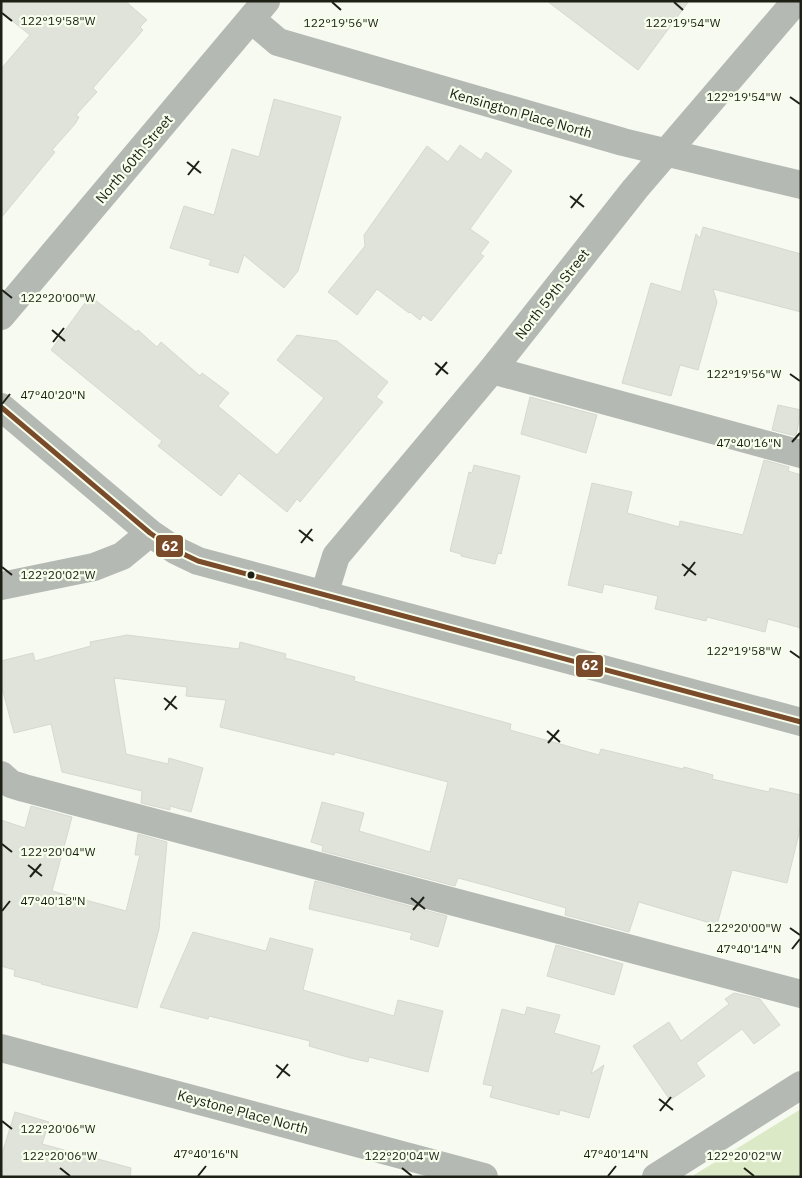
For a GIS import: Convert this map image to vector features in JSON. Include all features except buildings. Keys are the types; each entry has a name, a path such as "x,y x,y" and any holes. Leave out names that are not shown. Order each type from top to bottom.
{"street":[{"name":"North 59th Street","path":"324,595 336,556 492,370 635,189 796,1"},
{"name":"Kensington Place North","path":"258,10 278,42 623,142 801,186"},
{"name":"North 60th Street","path":"1,316 258,10"},
{"path":"492,370 801,454"},
{"path":"1,407 150,533 175,550 198,561 801,722"},
{"path":"1,586 94,567 122,556 150,533"},
{"path":"1,775 11,784 24,788 801,994"},
{"name":"Keystone Place North","path":"1,1048 484,1177"},
{"path":"656,1177 801,1085"}],"green space":[{"path":"801,1109 801,1177 694,1177 694,1175"}],"transit line":[{"name":"62","path":"1,407 150,533 175,550 198,561 801,722"}]}
